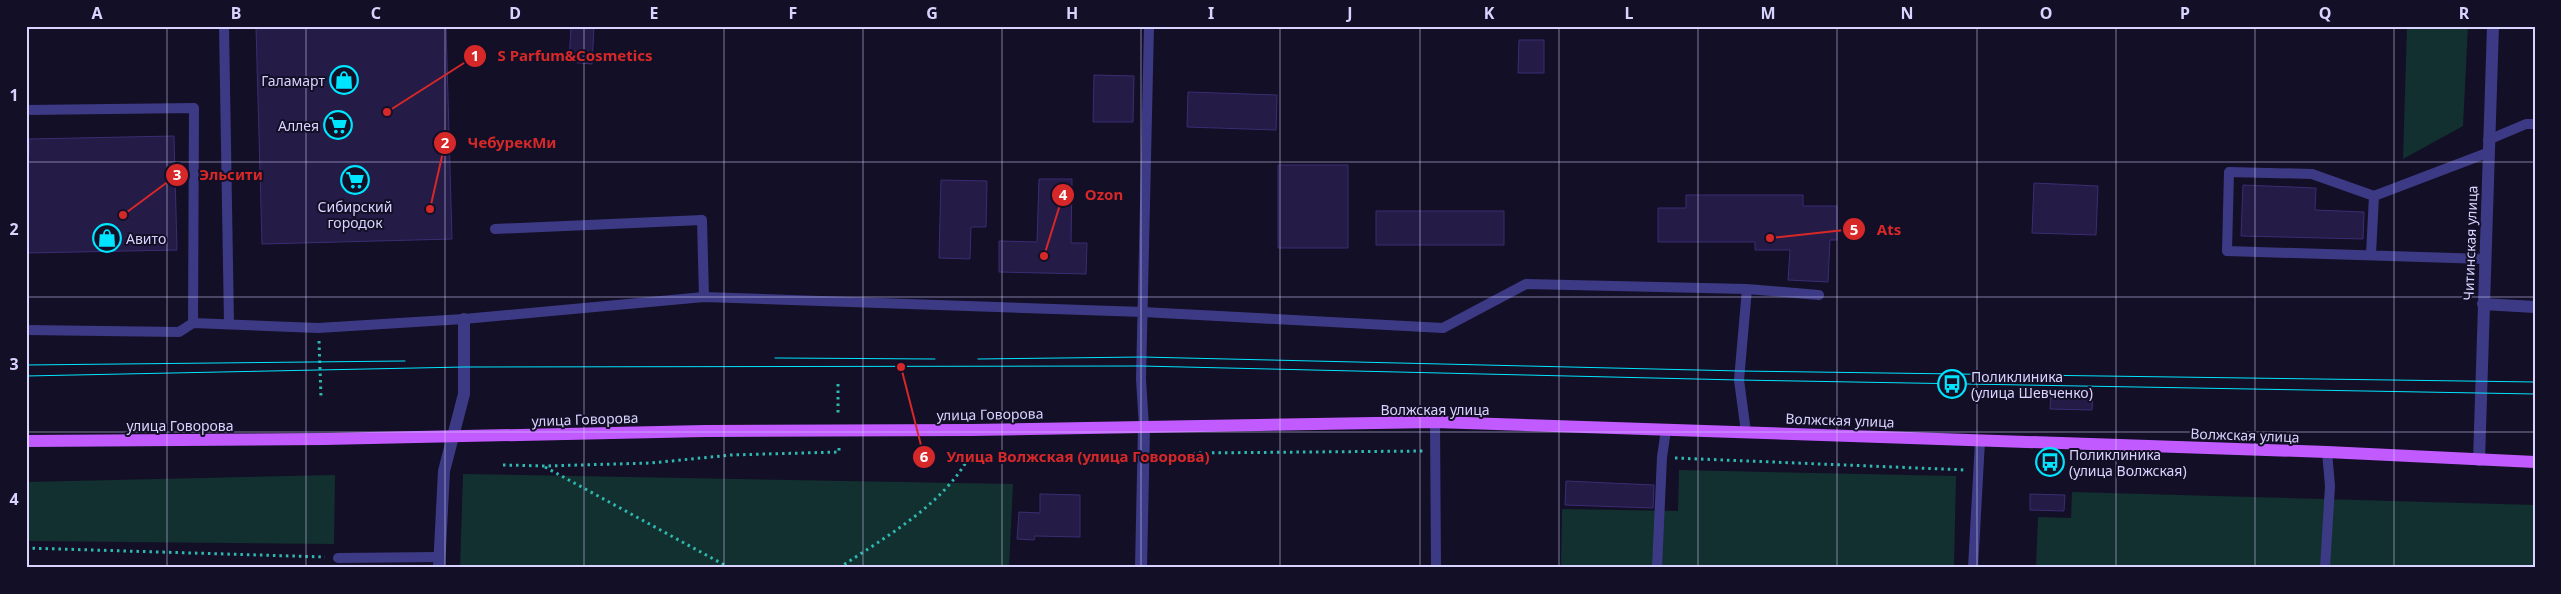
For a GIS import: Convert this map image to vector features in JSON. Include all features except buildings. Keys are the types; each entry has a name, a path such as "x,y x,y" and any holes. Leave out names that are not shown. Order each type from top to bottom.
{"main road":[{"name":"Волжская улица","path":"1144,428 1434,422 2327,452 2535,462"},
{"name":"улица Говорова","path":"26,441 453,437 706,431 1144,428"}],"street":[{"name":"Читинская улица","path":"2479,460 2492,26"},
{"path":"2483,304 2535,307"},
{"path":"439,562 444,471 464,394 464,319"},
{"path":"1141,568 1144,428"}],"lane":[{"path":"224,26 229,324"},
{"path":"1144,428 1141,379 1149,26"},
{"path":"26,110 194,108 193,323"},
{"path":"2485,259 2227,251 2229,172 2312,174 2374,196 2487,147 2526,124 2535,124"},
{"path":"2371,254 2374,196"},
{"path":"495,229 702,220 704,297"},
{"path":"26,330 179,332 193,323 318,328 464,319 704,297 1143,312 1443,328 1526,284 1746,289 1819,295"},
{"path":"1746,289 1740,380 1746,432"},
{"path":"1434,422 1436,568"},
{"path":"1657,568 1662,457 1666,430"},
{"path":"1973,568 1980,441"},
{"path":"2325,568 2330,486 2327,452"},
{"path":"338,558 439,562"}],"path":[{"path":"318,328 321,397"},
{"path":"1181,460 1196,453 1435,451"},
{"path":"504,465 545,466 651,463 731,455 839,452"},
{"path":"839,568 918,514 961,472 970,457"},
{"path":"1662,457 1979,470"},
{"path":"545,466 730,568"},
{"path":"26,548 338,558"}],"green space":[{"path":"2407,26 2468,26 2463,126 2403,159"},
{"path":"1679,470 1956,476 1954,568 1561,568 1562,509 1678,511"},
{"path":"463,474 1013,484 1009,568 460,568"},
{"path":"335,475 334,544 26,541 26,482"},
{"path":"2072,492 2535,505 2535,568 2036,568 2038,517 2071,518"}],"tram line":[{"path":"978,359 1142,357 1740,371 2535,382"},
{"path":"775,358 935,359"},
{"path":"26,365 405,361"},
{"path":"26,376 464,367 1141,366 1739,380 2535,394"}],"place":[{"name":"Галамарт","path":"344,80"},
{"name":"S Parfum&Cosmetics","path":"387,112"},
{"name":"Аллея","path":"338,125"},
{"name":"Сибирский городок","path":"355,180"},
{"name":"ЧебурекМи","path":"430,209"},
{"name":"Эльсити","path":"123,215"},
{"name":"Авито","path":"107,238"},
{"name":"Ats","path":"1770,238"},
{"name":"Ozon","path":"1044,256"},
{"name":"Улица Волжская (улица Говорова)","path":"901,367"},
{"name":"Поликлиника (улица Шевченко)","path":"1952,384"},
{"name":"Поликлиника (улица Волжская)","path":"2050,462"}]}
